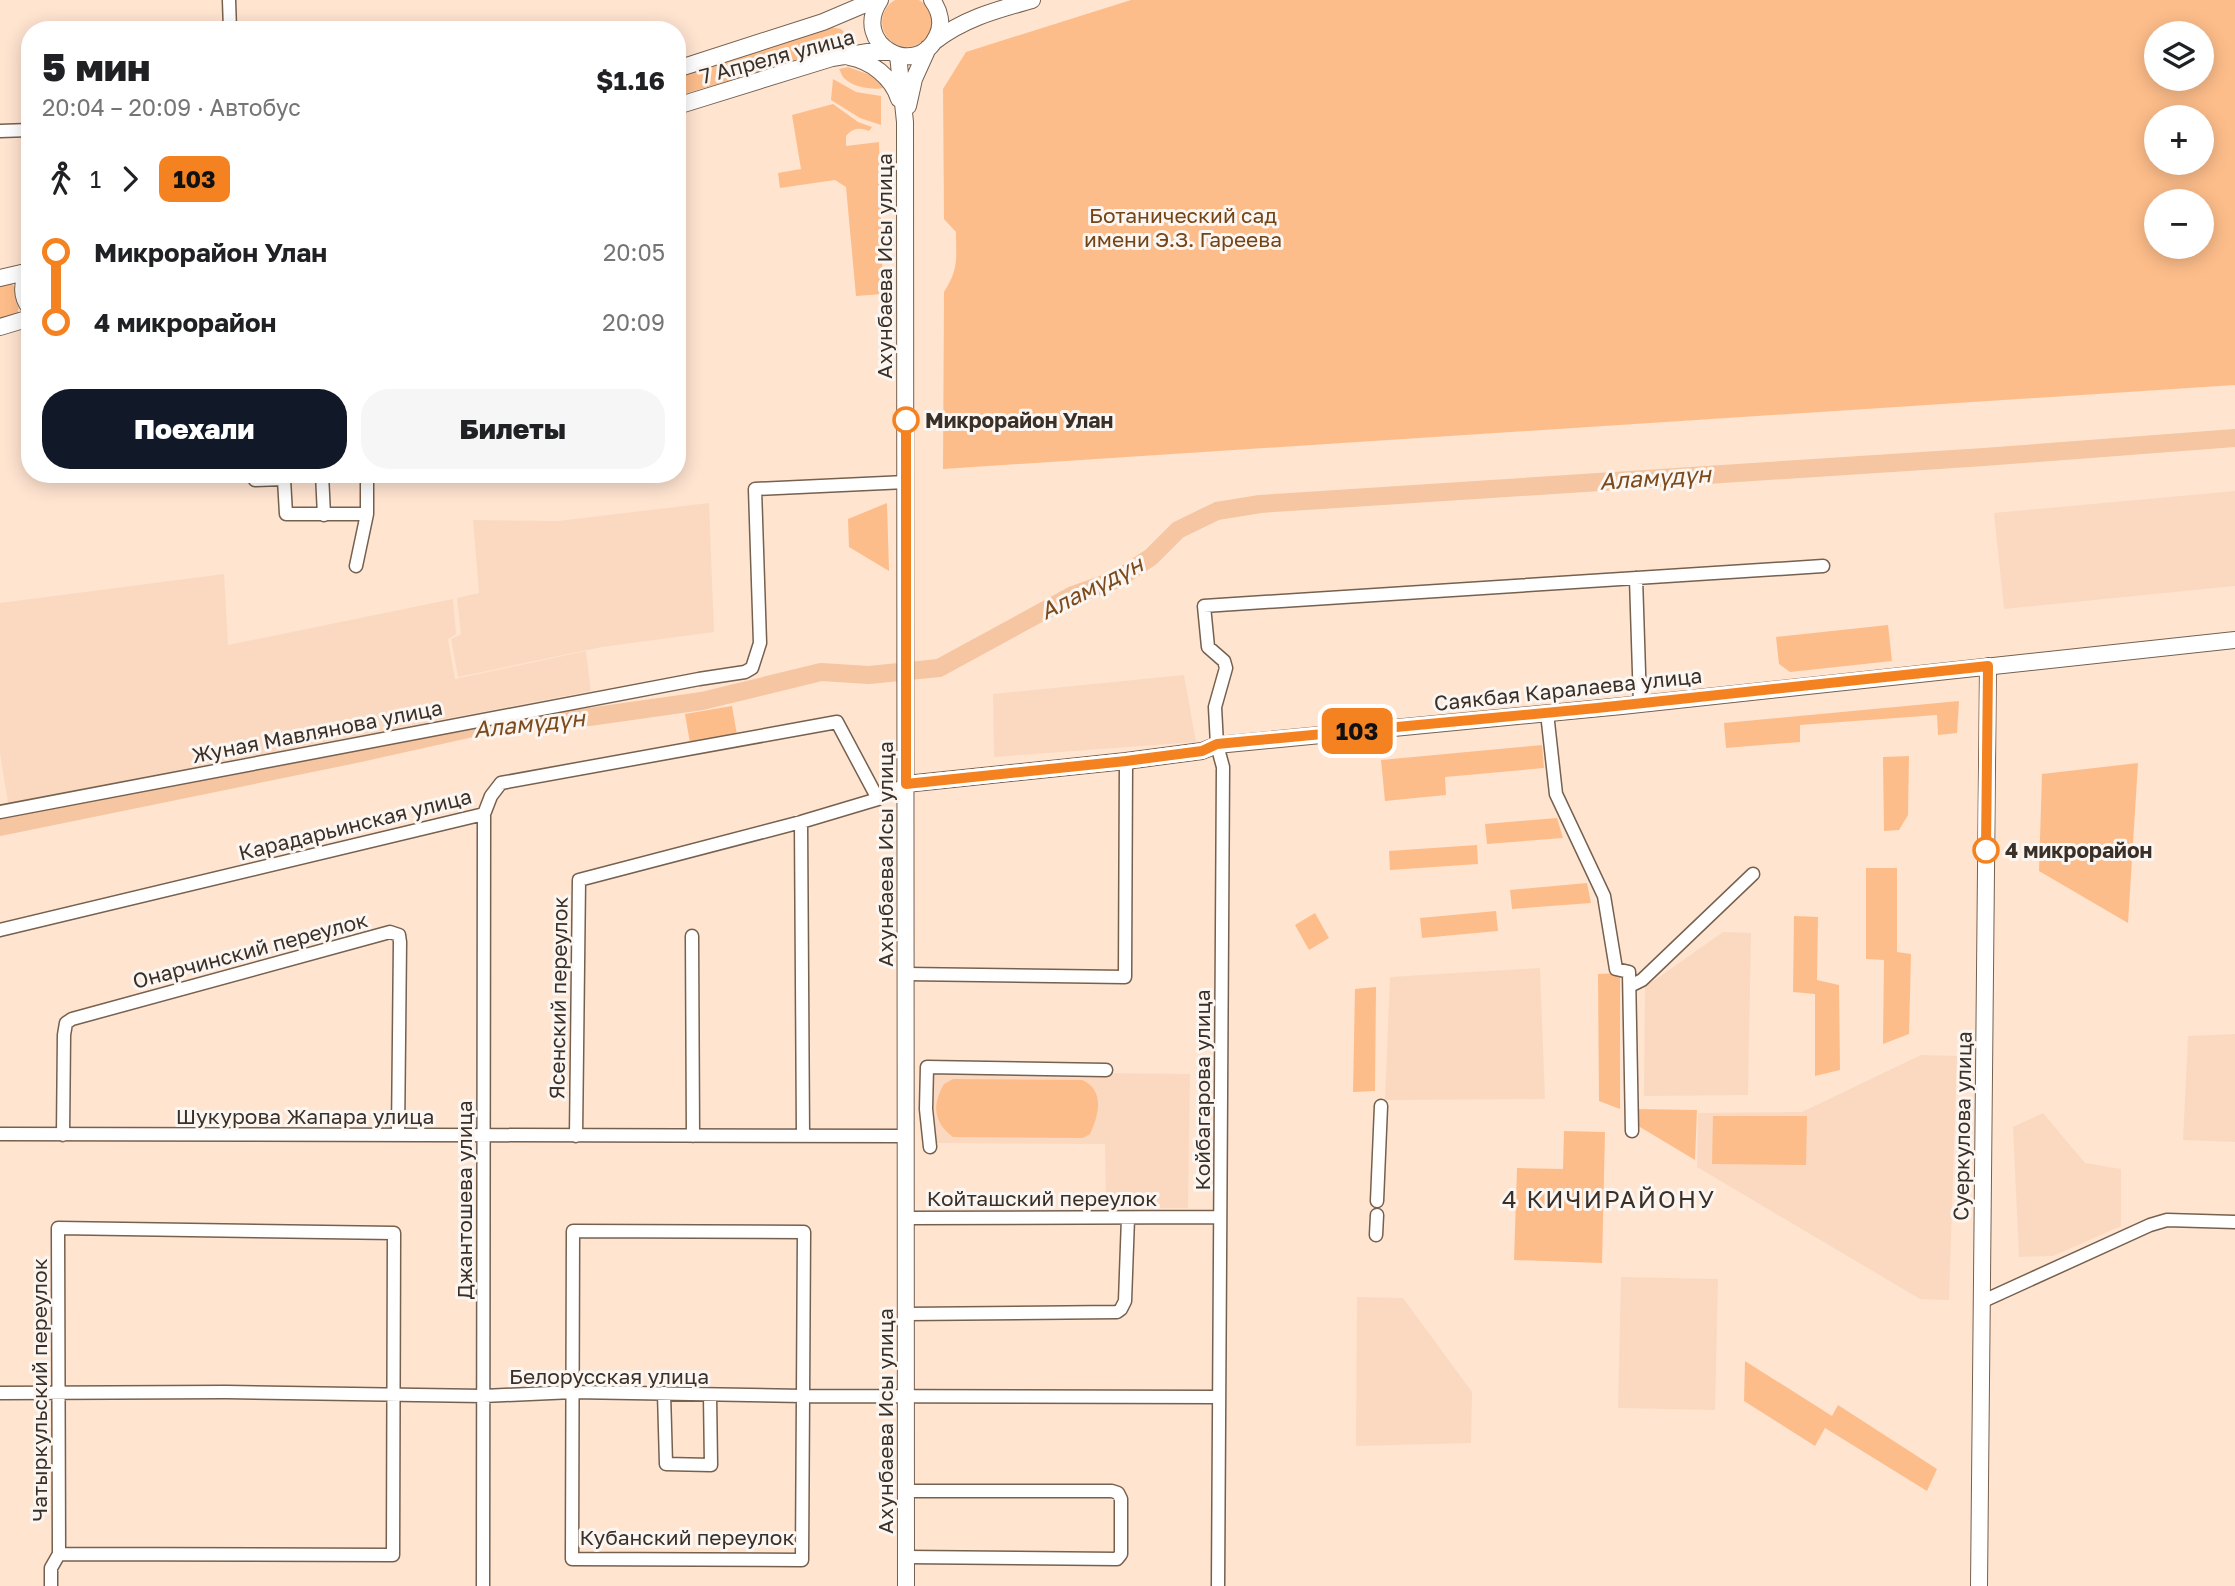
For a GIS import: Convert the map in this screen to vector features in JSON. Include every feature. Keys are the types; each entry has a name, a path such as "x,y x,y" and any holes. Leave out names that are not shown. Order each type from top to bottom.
{"main road":[{"path":"877,0 873,29 876,38 894,54"},
{"name":"7 Апреля улица","path":"686,66 823,22 877,0"},
{"path":"932,0 941,22 932,44"},
{"path":"932,44 953,27 971,18 1032,0"},
{"name":"7 Апреля улица","path":"686,103 843,56 868,52 909,56 932,44"},
{"name":"Ахунбаева Исы улица","path":"905,122 914,79 932,44"},
{"name":"Ахунбаева Исы улица","path":"894,54 905,122 906,1586"},
{"path":"843,56 860,59 878,69 897,94 905,122"},
{"path":"0,278 21,273"},
{"path":"0,327 21,321"},
{"name":"Саякбая Каралаева улица","path":"906,784 1126,761 1202,751 1217,744 1640,704 2235,640"},
{"name":"Суеркулова улица","path":"1979,1586 1988,666"}],"street":[{"path":"229,0 230,21"},
{"path":"0,131 21,130"},
{"name":"Жуная Мавлянова улица","path":"0,812 745,672 752,668 760,643 755,489 906,482"},
{"path":"284,483 286,514 367,514"},
{"path":"322,483 324,515"},
{"path":"356,566 367,514 367,483"},
{"path":"1640,704 1636,578 1823,566"},
{"name":"Койбагарова улица","path":"1218,1586 1223,766 1217,744 1215,707 1226,668 1224,661 1208,647 1204,606 1636,578"},
{"path":"1547,713 1556,794 1604,896 1616,969 1629,972 1632,1131"},
{"name":"Карадарьинская улица","path":"0,930 484,814 491,796 501,783 837,722 878,799"},
{"path":"906,974 1125,977 1126,761"},
{"path":"878,799 906,784"},
{"name":"Ясенский переулок","path":"576,1136 579,880 878,799"},
{"name":"Джантошева улица","path":"483,1586 484,814"},
{"path":"801,822 803,1136"},
{"path":"1630,986 1642,980 1753,874"},
{"name":"Онарчинский переулок","path":"63,1135 66,1023 390,932 399,934 400,942 398,1135"},
{"path":"692,936 694,1136"},
{"path":"930,1147 926,1109 927,1067 1106,1070"},
{"path":"1377,1201 1381,1106"},
{"name":"Шукурова Жапара улица","path":"0,1134 906,1136"},
{"path":"1376,1236 1377,1215"},
{"name":"Койташский переулок","path":"906,1218 1220,1217"},
{"path":"906,1314 1116,1312 1125,1301 1128,1218"},
{"path":"1981,1302 2150,1224 2167,1220 2235,1222"},
{"name":"Чатыркульский переулок","path":"58,1228 394,1233 393,1555 58,1554 58,1392 58,1228"},
{"name":"Кубанский переулок","path":"573,1231 804,1232 803,1396 802,1559 572,1559 573,1231"},
{"name":"Белорусская улица","path":"0,1393 483,1396 573,1392 803,1396 1219,1397"},
{"path":"664,1393 666,1464 710,1465 710,1395"},
{"path":"905,1491 1112,1491 1118,1493 1121,1499 1121,1554 1117,1559 906,1557"},
{"path":"51,1586 51,1569 58,1554"}],"shaded area":[{"path":"2235,491 2235,586 2004,609 1994,513"},
{"path":"709,503 714,632 602,647 458,677 451,639 461,634 457,598 479,593 473,520 558,521"},
{"path":"224,574 228,645 453,599 456,634 448,639 455,679 586,651 591,691 8,803 0,754 0,603"},
{"path":"1184,675 1196,742 994,757 993,694"},
{"path":"1723,932 1751,933 1748,1095 1644,1096 1645,987"},
{"path":"1540,968 1545,1099 1385,1100 1390,977"},
{"path":"2235,1034 2235,1142 2183,1140 2188,1036"},
{"path":"1921,1055 1957,1056 1949,1300 1920,1299 1697,1167 1698,1113 1802,1112"},
{"path":"931,1071 1190,1074 1188,1208 1106,1208 1105,1144 930,1143"},
{"path":"2043,1113 2085,1163 2121,1169 2121,1226 2053,1256 2019,1257 2013,1127"},
{"path":"1621,1277 1718,1279 1715,1410 1618,1408"},
{"path":"1357,1297 1403,1298 1472,1392 1471,1443 1356,1446"}],"green space":[{"path":"897,-1 917,-1 925,4 930,12 930,32 925,40 917,45 897,45 889,40 884,32 884,12 889,4"},
{"name":"Ботанический сад имени Э.З. Гареева","path":"1131,0 2235,0 2235,385 943,469 944,292 956,264 956,232 944,219 943,89 966,52"},
{"path":"831,27 844,32 844,43 839,48 686,93 686,73"},
{"path":"848,67 873,76 887,87 877,89 854,85 843,77 839,69"},
{"path":"833,79 856,92 881,96 881,125 860,118 831,100"},
{"path":"833,104 858,122 872,127 869,131 851,131 846,136 846,146 879,142 883,294 856,296 846,187 835,180 780,188 778,173 801,169 792,115"},
{"path":"12,284 19,291 18,313 0,320 0,285"},
{"path":"887,503 889,571 849,547 848,519"},
{"path":"1888,625 1892,661 1790,672 1779,664 1776,637"},
{"path":"1959,701 1957,733 1938,735 1937,715 1800,725 1800,742 1726,748 1724,723"},
{"path":"732,706 737,735 690,743 685,714"},
{"path":"1542,745 1544,768 1445,777 1446,795 1385,801 1381,760"},
{"path":"1909,756 1908,815 1899,830 1884,831 1883,757"},
{"path":"2138,763 2128,923 2039,871 2042,774"},
{"path":"1557,818 1563,838 1487,844 1485,824"},
{"path":"1477,845 1478,864 1390,870 1389,851"},
{"path":"1866,868 1897,868 1897,952 1911,954 1909,1034 1883,1044 1884,960 1866,959"},
{"path":"1587,883 1591,903 1512,909 1510,890"},
{"path":"1496,911 1498,931 1422,938 1420,918"},
{"path":"1315,913 1329,938 1309,950 1295,925"},
{"path":"1794,916 1818,917 1817,980 1839,985 1840,1070 1815,1076 1815,994 1793,992"},
{"path":"1620,973 1620,1109 1599,1101 1598,974"},
{"path":"1376,987 1375,1091 1353,1092 1355,989"},
{"path":"953,1079 1082,1080 1089,1084 1097,1096 1096,1119 1090,1134 1083,1138 953,1137 941,1125 936,1106 944,1084"},
{"path":"1635,1109 1697,1110 1695,1160 1635,1124"},
{"path":"1713,1116 1807,1116 1806,1165 1712,1164"},
{"path":"1564,1131 1605,1132 1602,1263 1514,1260 1517,1168 1563,1169"},
{"path":"1745,1361 1832,1416 1838,1405 1937,1469 1927,1491 1825,1428 1815,1446 1744,1401"}],"waterway":[{"name":"Аламүдүн","path":"0,827 504,721 589,717 702,701 821,672 869,675 939,668 1073,595 1118,579 1151,557 1178,530 1217,511 1260,504 2235,438"}],"bus line":[{"name":"103","path":"906,420 906,784 1126,761 1202,751 1217,744 1597,708 1988,666 1986,850"}],"place":[{"name":"Микрорайон Улан","path":"906,420"},
{"name":"4 микрорайон","path":"1986,850"}],"district":[{"name":"4 КИЧИРАЙОНУ","path":"1609,1198"}]}
